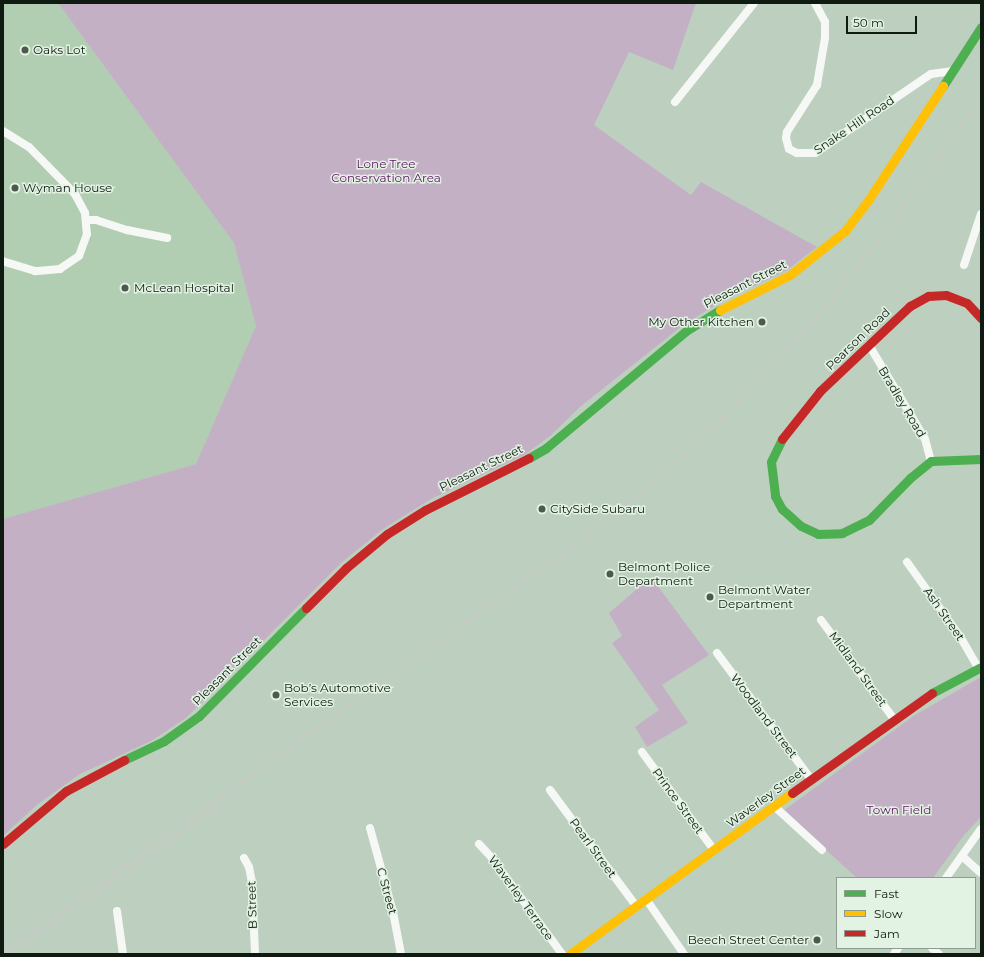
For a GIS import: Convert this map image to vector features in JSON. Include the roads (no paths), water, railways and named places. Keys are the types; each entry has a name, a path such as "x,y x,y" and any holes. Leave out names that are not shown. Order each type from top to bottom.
{"main road":[{"name":"Pleasant Street","path":"3,844 70,788 164,741 199,716 346,568 387,534 434,504 495,477 537,454 686,331 711,315 790,275 823,252 845,231 867,202 981,27"},
{"name":"Pearson Road","path":"931,461 910,478 860,526 842,533 826,535 809,531 782,509 775,496 772,483 771,462 775,451 820,391 910,306 928,296 940,294 958,299 980,316"},
{"path":"931,461 981,459"},
{"name":"Waverley Street","path":"570,954 894,719 937,690 980,668"}],"street":[{"path":"675,102 754,3"},
{"name":"Snake Hill Road","path":"815,3 825,22 825,38 817,85 787,132 786,138 789,149 797,153 805,155 815,153 931,74 952,71"},
{"path":"3,131 30,147 75,194 81,203 86,220 85,246 79,256 65,267 54,270 35,270 3,261"},
{"path":"964,265 981,214"},
{"path":"86,220 96,220 127,230 167,238"},
{"name":"Bradley Road","path":"869,345 925,439 931,461"},
{"name":"Ash Street","path":"907,562 961,638 980,668"},
{"name":"Midland Street","path":"821,620 894,719"},
{"name":"Woodland Street","path":"717,652 811,779"},
{"name":"Prince Street","path":"642,752 714,850"},
{"name":"Pearl Street","path":"550,790 636,906"},
{"path":"774,806 822,850"},
{"name":"C Street","path":"370,828 393,912 401,954"},
{"path":"947,877 981,829"},
{"name":"Waverley Terrace","path":"479,844 492,858 562,954"},
{"path":"962,856 981,873"},
{"name":"B Street","path":"244,858 249,866 252,882 255,954"},
{"path":"646,899 684,954"},
{"path":"117,911 123,954"}],"railway":[{"path":"3,951 586,537 673,465 711,430 807,329 882,236 981,97"},
{"path":"9,954 237,792"}],"place":[{"name":"Oaks Lot","path":"25,50"},
{"name":"Wyman House","path":"15,188"},
{"name":"McLean Hospital","path":"125,288"},
{"name":"My Other Kitchen","path":"762,322"},
{"name":"CitySide Subaru","path":"542,509"},
{"name":"Belmont Police Department","path":"610,574"},
{"name":"Belmont Water Department","path":"710,597"},
{"name":"Bob’s Automotive Services","path":"276,695"},
{"name":"Beech Street Center","path":"817,940"}],"park label":[{"name":"Lone Tree Conservation Area","path":"386,171"},
{"name":"Town Field","path":"899,810"}]}
